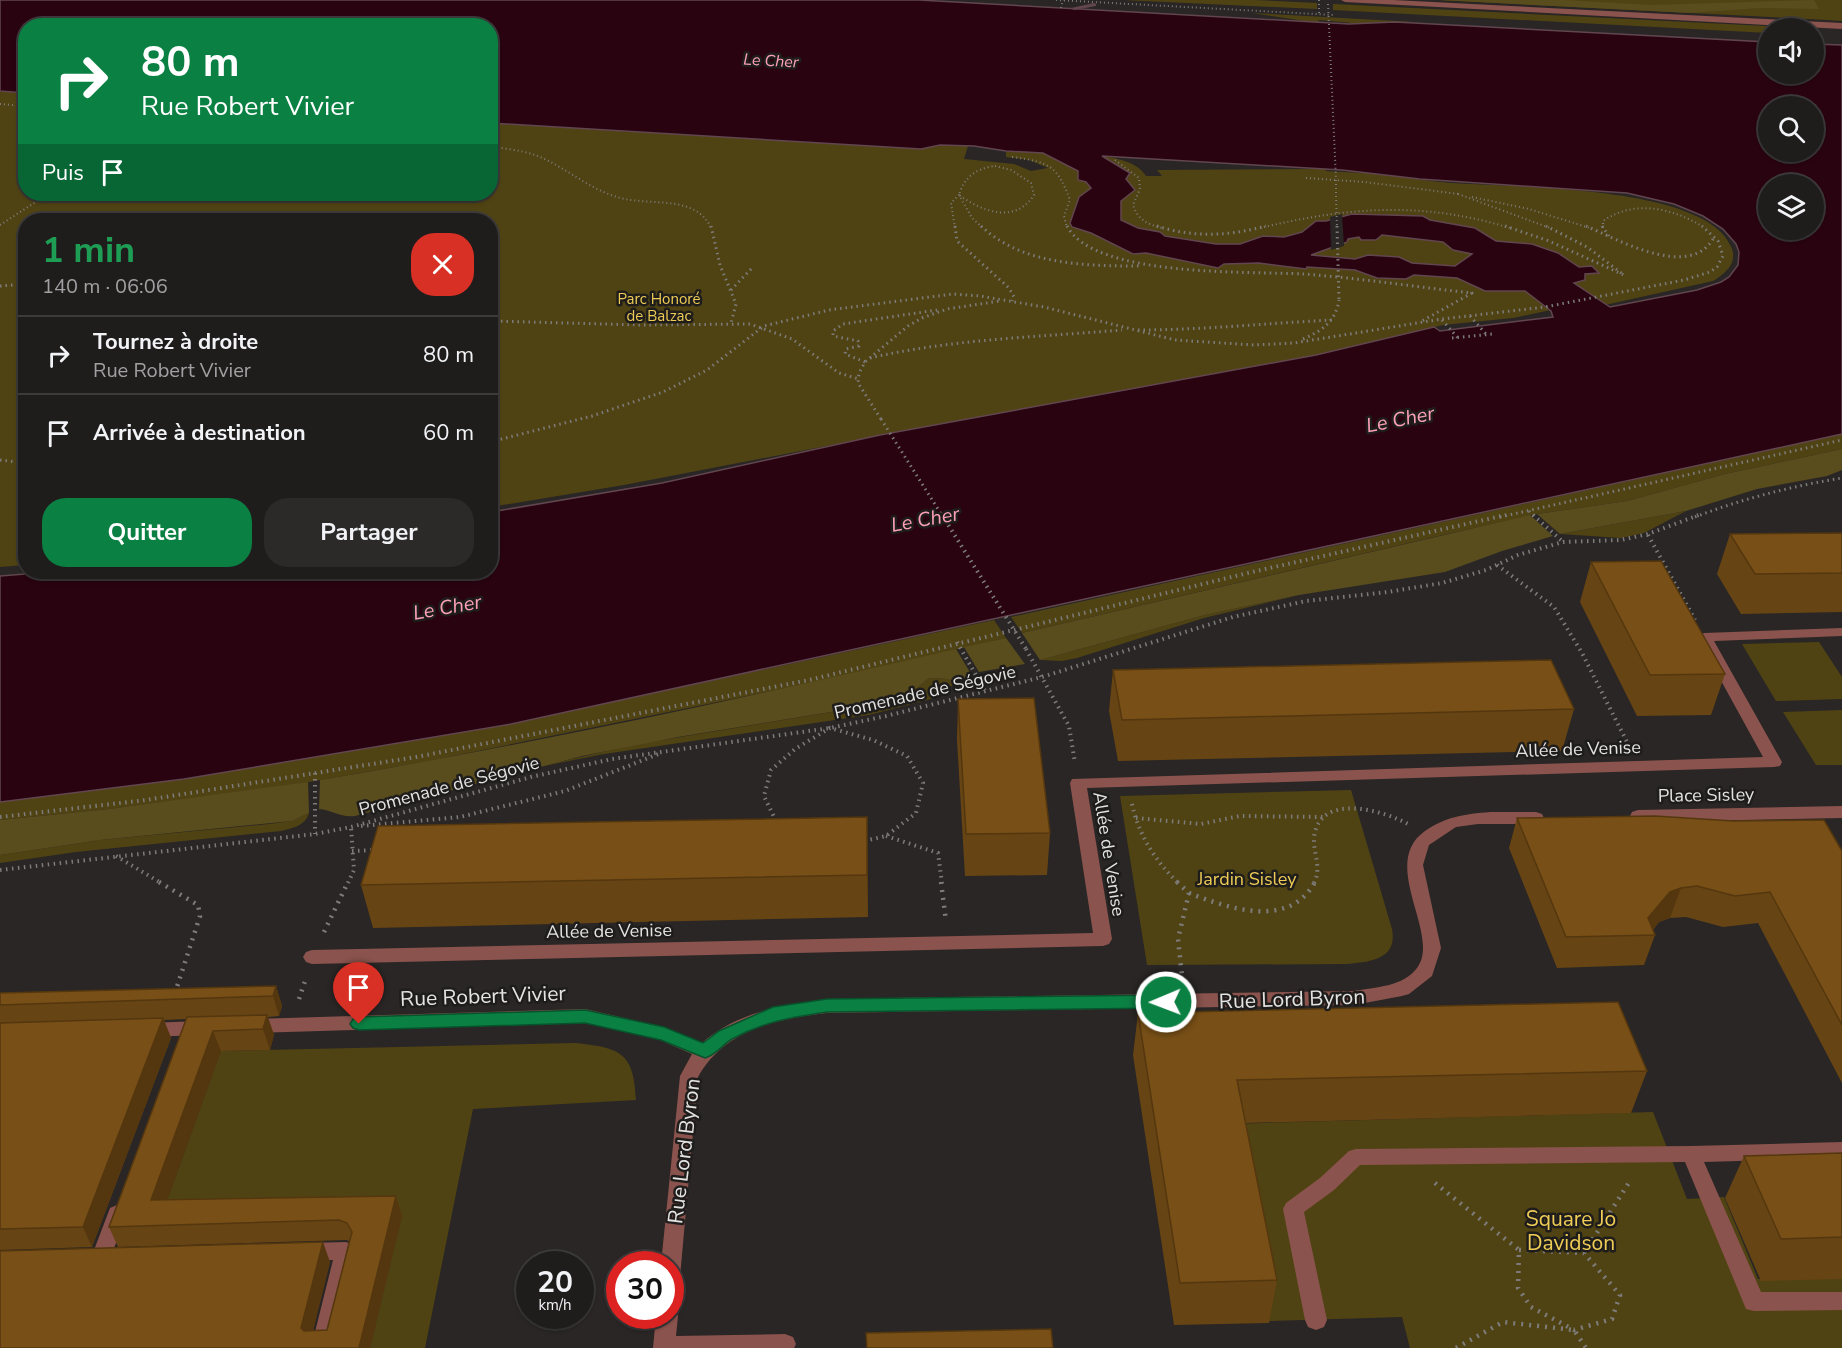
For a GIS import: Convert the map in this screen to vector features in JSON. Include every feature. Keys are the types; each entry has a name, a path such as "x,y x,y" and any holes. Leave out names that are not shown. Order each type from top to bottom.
{"street":[{"path":"1345,0 1842,26"},
{"path":"1704,637 1842,632"},
{"name":"Allée de Venise","path":"312,957 1102,939 1078,783 1774,762 1704,637"},
{"name":"Place Sisley","path":"1626,816 1842,812"},
{"path":"1426,836 1445,825 1458,821 1555,818"},
{"name":"Rue Lord Byron","path":"673,1251 690,1076 705,1052 724,1035 779,1012 827,1006 1187,1002 1375,997 1407,987 1428,968 1433,940 1414,872 1413,860 1416,850 1426,836"},
{"name":"Rue Robert Vivier","path":"127,1030 585,1016 664,1034 705,1052"},
{"path":"178,1050 186,1028"},
{"path":"1316,1320 1293,1209 1327,1184 1356,1157 1647,1155 1842,1150"},
{"path":"1691,1154 1754,1302 1842,1301"},
{"path":"101,1258 125,1193"},
{"path":"288,1253 346,1251 322,1348"},
{"path":"79,1259 124,1258"},
{"path":"666,1329 664,1347 785,1344"}],"path":[{"path":"1056,0 1319,15 1319,0"},
{"path":"1061,8 1063,0"},
{"path":"1294,343 1312,336 1338,313 1336,179 1328,4"},
{"path":"0,104 18,105"},
{"path":"498,148 535,155 607,195 628,200 685,206 703,214 711,226 720,265 736,304 731,323"},
{"path":"1012,157 1032,160 1061,177 1070,200 1064,216 1067,228 1072,235 1094,249 1146,266"},
{"path":"1115,160 1138,173 1141,190 1134,206 1136,215 1155,226 1171,231 1191,235 1230,235 1260,230 1318,214 1347,210 1430,212 1483,220 1528,232 1571,249 1624,275 1605,259 1557,231 1458,194"},
{"path":"960,195 982,210 1002,213 1019,211 1027,206 1034,195 1031,183 1011,170 995,166 983,167 964,182 960,195 951,203 957,241 1009,288 1014,297 1012,300"},
{"path":"1306,178 1336,179 1458,194 1523,207 1609,236 1628,247 1671,255 1684,255 1705,249 1713,238"},
{"path":"960,195 966,211 982,230 1012,247 1034,255 1074,264 1344,277 1472,293 1419,323"},
{"path":"19,213 37,201"},
{"path":"498,321 640,325 731,323 764,326 829,310 935,296 980,296 1012,300 1175,340 1254,345 1294,343 1442,319 1545,307 1684,280 1710,272 1717,267 1723,256 1720,245 1707,228 1691,218 1668,211 1644,208 1622,210 1607,216 1602,226 1609,236"},
{"path":"0,225 18,213"},
{"path":"731,290 753,267"},
{"path":"0,286 18,285"},
{"path":"865,363 845,354 846,349 859,346 858,341 837,338 833,336 833,331 843,324 1012,300"},
{"path":"947,309 908,326 865,363 858,383 1026,649 1069,726 1078,783"},
{"path":"1470,316 1486,335"},
{"path":"1442,319 1458,338"},
{"path":"870,358 908,349 970,342 1128,330 1190,330 1246,324 1332,320"},
{"path":"764,326 816,355 842,377 859,379"},
{"path":"498,440 592,416 663,392 706,370 764,326"},
{"path":"1452,338 1493,334"},
{"path":"0,817 116,804 315,773 517,739 774,687 1252,572 1842,440"},
{"path":"0,460 18,462"},
{"name":"Promenade de Ségovie","path":"0,870 315,834 351,827 531,777 670,749 830,728 1042,677 1233,617 1306,601 1442,584 1497,565 1518,555 1563,542 1621,540 1648,534 1734,503 1812,483 1842,478"},
{"path":"1529,511 1563,542"},
{"path":"1648,534 1704,637"},
{"path":"1497,565 1554,607 1582,652 1639,766"},
{"path":"957,642 985,691"},
{"path":"786,827 776,821 764,796 771,770 795,748 830,728 873,740 907,756 923,783 916,813 886,836 856,842"},
{"path":"291,1026 312,957 354,870 351,827 460,817 566,791 670,749"},
{"path":"315,773 315,834"},
{"path":"1325,817 1315,831 1318,870 1316,881 1300,900 1290,905 1258,912 1225,907 1189,893 1152,856 1142,838 1135,816 1201,824 1240,816 1325,817 1342,809 1372,809 1389,814 1426,836"},
{"path":"764,824 776,821"},
{"path":"886,836 938,853 948,942"},
{"path":"352,850 376,850"},
{"path":"116,855 198,905 200,916 162,1029"},
{"path":"1187,1002 1178,957 1178,939 1189,893"},
{"path":"1584,1253 1647,1155"},
{"path":"1401,1157 1519,1250 1584,1253 1620,1295 1612,1319 1574,1330 1503,1322 1456,1348"},
{"path":"1519,1250 1518,1288 1532,1307 1574,1330 1586,1348"}],"green space":[{"path":"1123,0 1254,0 1317,3 1317,9"},
{"path":"1439,0 1842,0 1842,21 1824,20 1824,18"},
{"path":"1333,4 1758,26 1758,32 1333,10"},
{"path":"1252,13 1414,22 1349,24 1352,23 1320,20 1317,21 1320,22 1311,22"},
{"name":"Parc Honoré de Balzac","path":"0,91 18,92 18,201 498,201 498,123 921,149 940,145 968,146 964,159 1014,164 1031,171 1048,168 1029,160 1006,157 1006,151 1082,153 1104,156 1122,160 1137,167 1146,176 1162,176 1157,170 1328,169 1325,171 1362,173 1359,171 1440,182 1600,193 1645,200 1685,211 1715,227 1732,249 1733,254 1733,259 1726,272 1713,281 1605,305 1597,300 1513,318 1443,325 1316,355 624,485 498,506 498,213 18,213 18,566 0,567"},
{"path":"1842,434 1842,449 1725,474 1627,501 1537,514 1022,633 1011,617"},
{"path":"1686,511 1644,533 1621,538 1560,534"},
{"path":"1299,595 1204,618 1077,658 1062,661 1040,660 1205,615"},
{"path":"994,620 1006,638 806,684 429,761 292,785 109,809 0,820 0,802 184,779 511,724"},
{"path":"1819,642 1842,677 1842,699 1776,701 1742,644"},
{"path":"929,678 948,679 956,683 931,699 869,715 604,754 528,769 638,744 892,702 917,688"},
{"path":"1842,710 1842,765 1816,765 1783,712"},
{"name":"Jardin Sisley","path":"1351,790 1392,929 1391,947 1386,953 1372,960 1346,964 1147,965 1120,796"},
{"path":"309,813 302,824 281,831 76,852 0,863 0,855 100,840 292,821"},
{"path":"576,1043 604,1047 622,1055 632,1072 636,1100 473,1109 425,1348 370,1348 402,1216 160,1220 221,1051"},
{"name":"Square Jo Davidson","path":"1653,1112 1687,1199 1724,1197 1758,1279 1842,1279 1842,1348 1410,1348 1402,1317 1269,1321 1230,1124"}],"shaded area":[{"path":"1439,0 1565,0 1651,5 1814,0 1819,9 1761,8 1691,13"},
{"path":"1842,449 1842,470 1827,476 1757,489 1686,511 1560,534 1537,514 1627,501 1725,474"},
{"path":"1530,515 1553,536 1502,551 1445,572 1299,595 1205,615 1040,660 1022,633"},
{"path":"1006,638 1025,664 979,672 964,647"},
{"path":"956,649 971,674 956,683 948,679 929,678 917,688 892,702 678,737 582,756 355,816 345,816 319,809 320,780 639,719"},
{"path":"308,782 309,813 292,821 100,840 0,855 0,820 109,809"}],"water":[{"name":"Le Cher","path":"0,0 919,0 1349,24 1395,22 1758,41 1758,84 1824,84 1824,44 1842,45 1842,434 511,724 184,779 0,802 0,576 18,575 18,579 498,579 498,511 662,483 880,435 1316,355 1434,327 1440,331 1553,317 1551,311 1525,291 1485,291 1457,278 1414,275 1406,279 1377,278 1355,270 1307,267 1306,269 1259,263 1224,264 1218,268 1146,253 1133,254 1091,233 1072,227 1070,223 1079,197 1091,188 1086,182 1078,180 1078,171 1043,153 974,146 940,145 921,149 498,123 498,18 18,18 18,92 0,91","holes":["1102,156 1342,170 1420,179 1627,193 1674,204 1703,216 1723,229 1736,244 1739,252 1738,265 1729,277 1721,282 1697,290 1610,307 1574,283 1585,280 1585,274 1599,273 1592,266 1579,267 1558,253 1532,244 1496,241 1475,228 1430,220 1423,216 1352,214 1326,221 1316,221 1302,232 1284,237 1263,236 1240,244 1216,244 1165,236 1160,232 1138,228 1121,220 1121,201 1135,190 1126,179 1130,173","1382,235 1443,242 1453,250 1472,254 1455,266 1412,263 1399,257 1368,255 1355,259 1311,255 1347,242 1348,239 1359,237 1361,240 1376,240"]}],"pier":[{"path":"1342,214 1344,246 1331,250 1330,217"}],"building":[{"path":"1842,533 1842,573 1755,574 1730,534"},
{"path":"1661,561 1725,674 1650,675 1591,562"},
{"path":"1551,660 1574,709 1122,720 1113,670"},
{"path":"1034,698 1050,833 966,834 958,699"},
{"path":"1655,816 1733,821 1824,820 1842,851 1842,1025 1770,892 1735,896 1697,886 1681,888 1670,892 1648,918 1655,935 1566,937 1517,818"},
{"path":"867,817 867,875 361,885 378,826"},
{"path":"276,986 273,996 0,1005 0,993"},
{"path":"1618,1002 1647,1071 1237,1080 1277,1280 1180,1283 1138,1013"},
{"path":"267,1015 263,1029 213,1031 151,1200 396,1196 359,1348 0,1348 0,1251 323,1242 301,1328 304,1331 327,1330 352,1232 347,1223 339,1220 109,1227 187,1017"},
{"path":"163,1018 83,1227 0,1229 0,1023"},
{"path":"1842,1153 1842,1237 1781,1239 1744,1156"},
{"path":"1051,1329 1053,1348 867,1348 866,1333"}],"waterway":[{"path":"1074,8 1094,5"}],"route":[{"path":"359,1024 585,1016 664,1034 705,1052 724,1035 779,1012 827,1006 1166,1002"}]}
